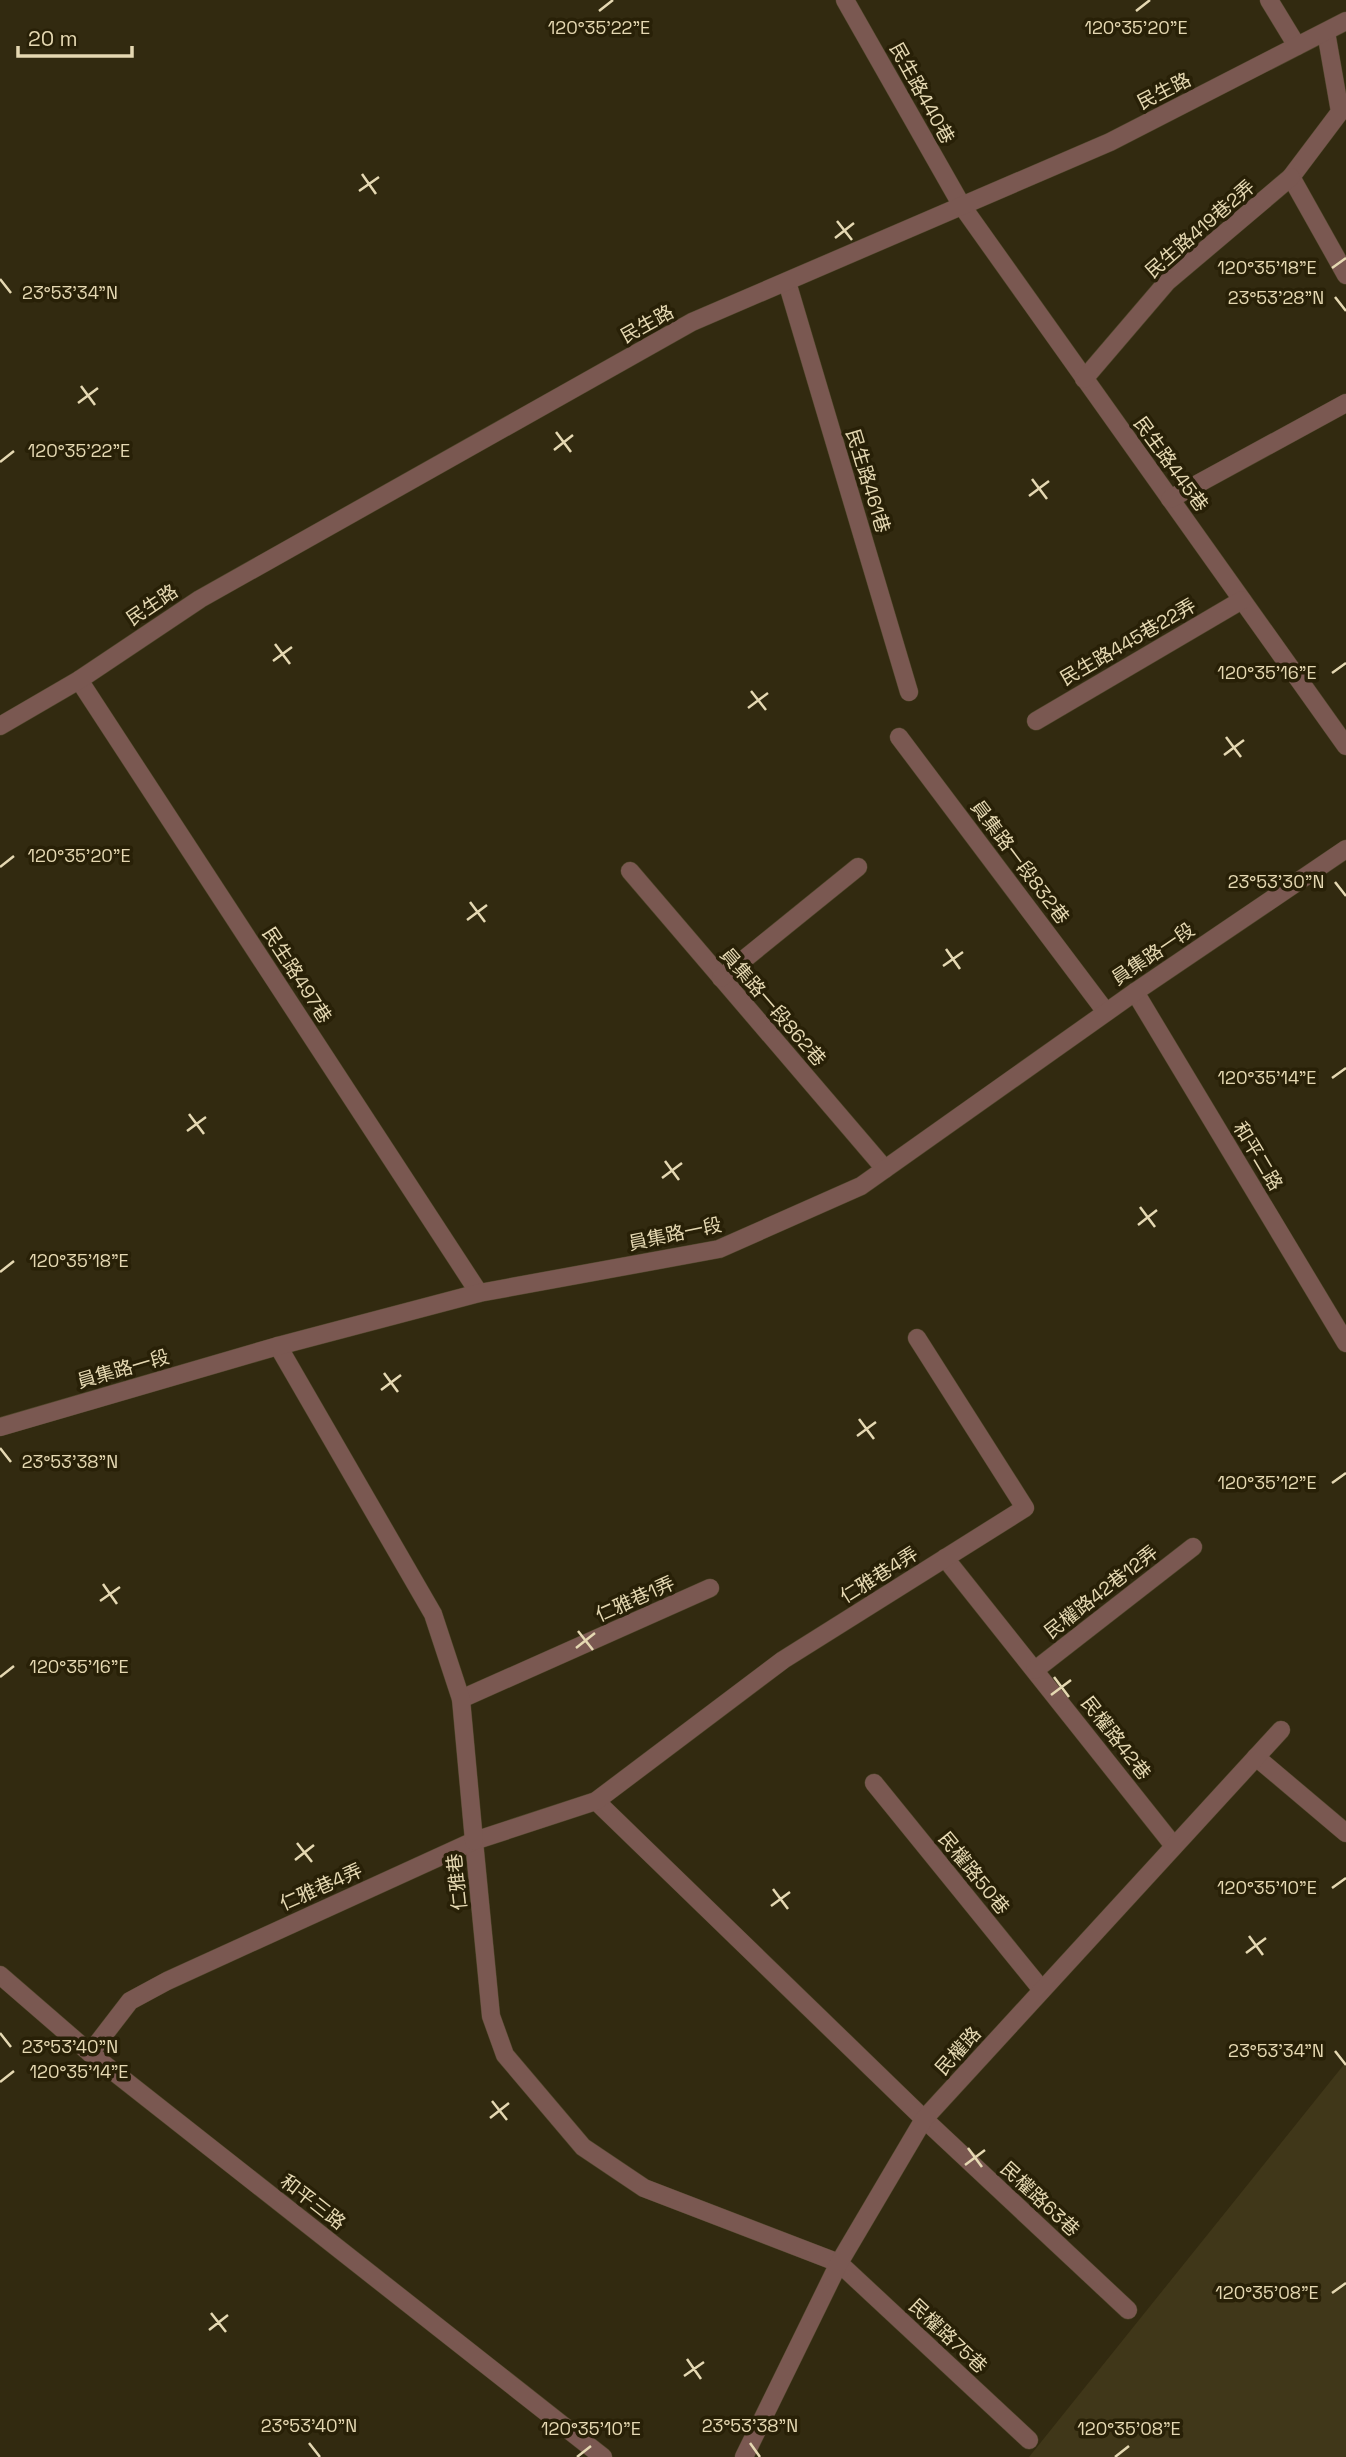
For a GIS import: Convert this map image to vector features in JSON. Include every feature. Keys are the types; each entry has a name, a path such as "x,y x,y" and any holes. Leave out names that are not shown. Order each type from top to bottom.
{"street":[{"name":"民生路440巷","path":"845,0 962,206"},
{"path":"1269,0 1297,46"},
{"name":"民生路","path":"0,726 79,680 200,598 692,323 1110,142 1346,21"},
{"name":"民生路419巷2弄","path":"1084,379 1167,282 1291,177 1340,113 1326,32"},
{"path":"1291,177 1346,275"},
{"name":"民生路445巷","path":"962,206 1346,746"},
{"name":"民生路461巷","path":"787,282 909,692"},
{"path":"1170,499 1346,403"},
{"name":"民生路445巷22弄","path":"1036,721 1242,600"},
{"name":"民生路497巷","path":"79,680 479,1293"},
{"name":"員集路一段832巷","path":"900,737 1106,1012"},
{"name":"員集路一段","path":"0,1427 278,1346 479,1293 719,1249 861,1186 1106,1012 1346,849"},
{"path":"721,978 858,867"},
{"name":"員集路一段862巷","path":"630,871 885,1169"},
{"name":"和平二路","path":"1135,992 1346,1343"},
{"name":"仁雅巷4弄","path":"90,2053 130,2001 155,1987 474,1841 596,1801 783,1660 1025,1508 917,1338"},
{"name":"仁雅巷","path":"278,1346 433,1614 461,1699 491,2016 505,2055 583,2147 644,2188 839,2263"},
{"name":"民權路42巷12弄","path":"1035,1670 1193,1547"},
{"name":"民權路42巷","path":"945,1558 1174,1846"},
{"name":"仁雅巷1弄","path":"461,1699 710,1588"},
{"name":"民權路","path":"744,2457 839,2263 924,2119 1281,1730"},
{"path":"1256,1757 1346,1833"},
{"name":"民權路50巷","path":"874,1783 1042,1990"},
{"path":"596,1801 924,2119"},
{"name":"和平三路","path":"0,1975 90,2053 603,2457"},
{"name":"民權路63巷","path":"924,2119 1128,2310"},
{"name":"民權路75巷","path":"839,2263 1029,2440"}],"shaded area":[{"path":"1346,2062 1346,2457 1029,2457"}]}
